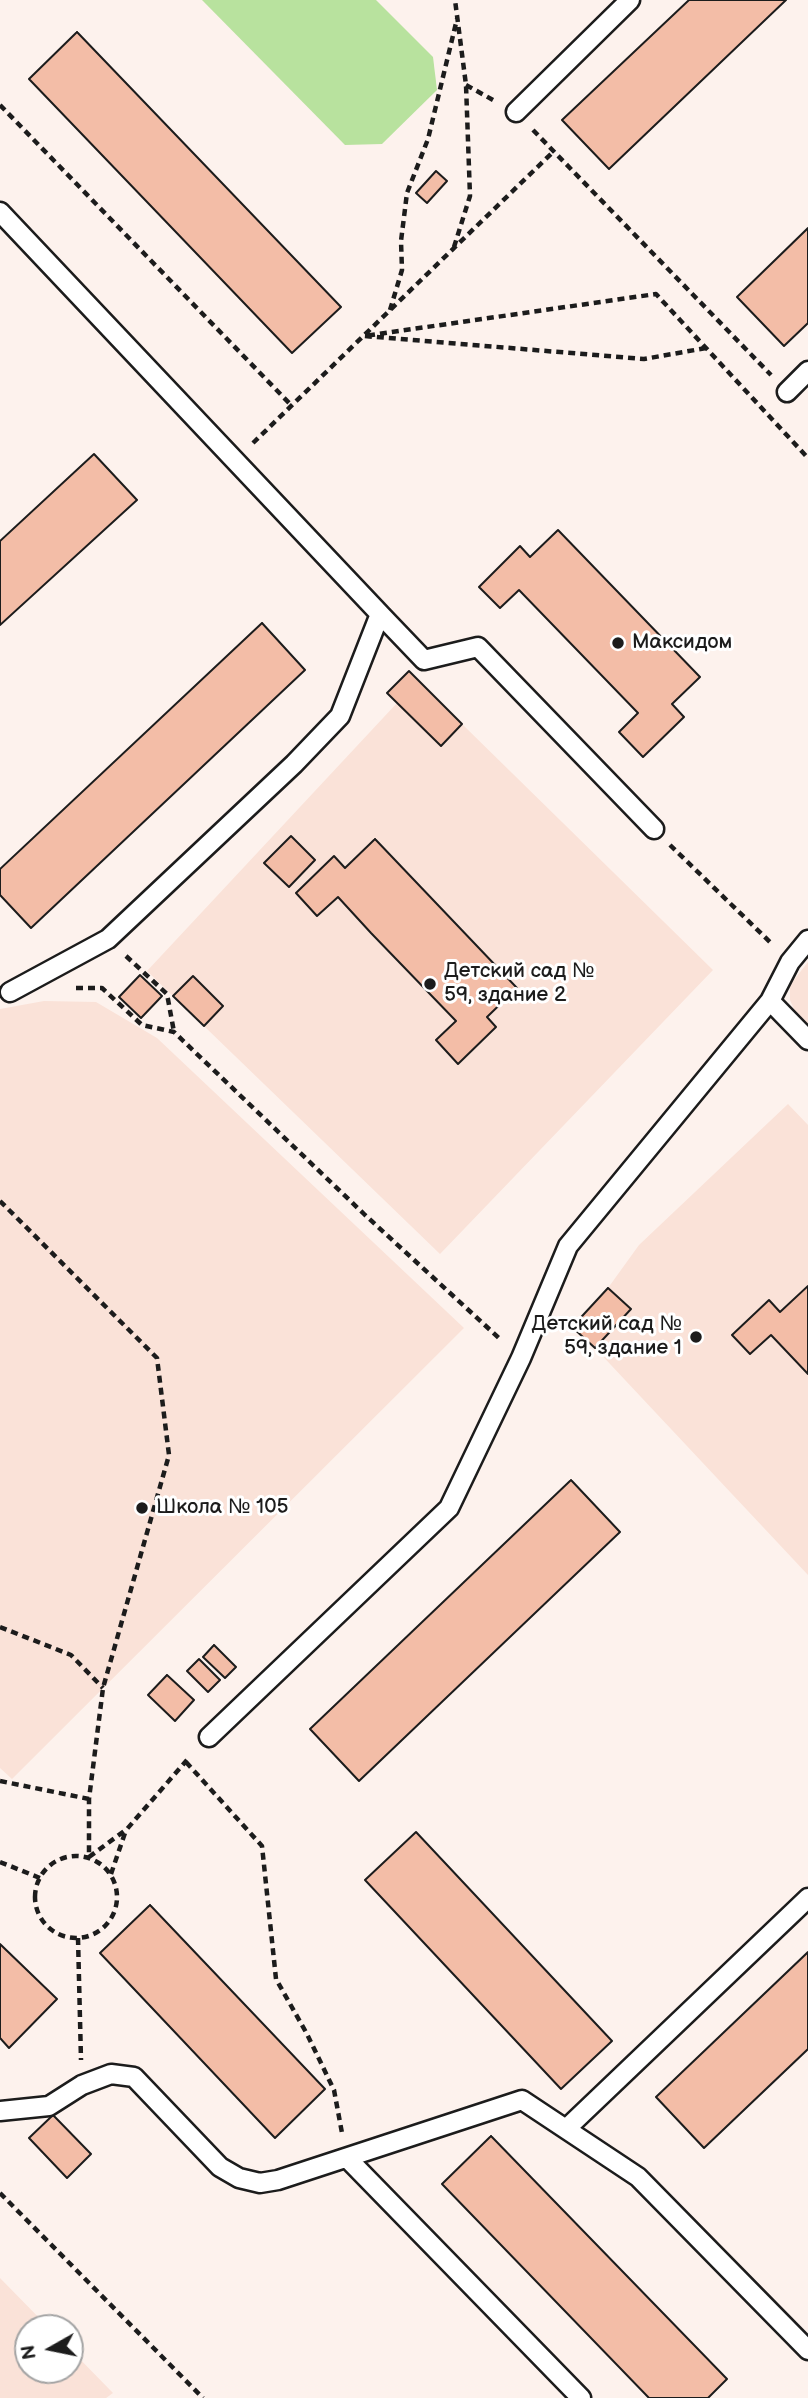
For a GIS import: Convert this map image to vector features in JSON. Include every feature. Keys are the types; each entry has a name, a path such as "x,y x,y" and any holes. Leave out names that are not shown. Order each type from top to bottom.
{"lane":[{"path":"516,112 630,0"},
{"path":"0,212 424,660 478,647 654,830"},
{"path":"787,392 808,371"},
{"path":"10,992 108,939 294,764 340,716 380,614"},
{"path":"209,1737 449,1508 521,1358 568,1246 770,1001 790,962 808,940"},
{"path":"770,1001 808,1040"},
{"path":"566,2129 808,1898"},
{"path":"0,2111 49,2106 82,2085 111,2074 134,2077 220,2168 239,2178 260,2183 278,2180 522,2100 638,2177 808,2350"},
{"path":"347,2158 581,2398"}],"path":[{"path":"454,248 470,196 466,85 455,0"},
{"path":"389,311 402,270 401,241 407,193 428,139 457,19"},
{"path":"0,105 292,406"},
{"path":"516,112 787,392"},
{"path":"235,461 554,151"},
{"path":"364,336 656,294 808,458"},
{"path":"364,336 644,359 706,348"},
{"path":"654,830 790,962"},
{"path":"108,939 167,994 174,1032"},
{"path":"66,988 102,988 142,1025 174,1032 354,1204 521,1358"},
{"path":"0,1201 158,1358 169,1454 103,1688 89,1799 89,1858"},
{"path":"0,1627 71,1655 103,1688"},
{"path":"89,1858 127,1829 209,1737"},
{"path":"186,1762 262,1846 276,1979 334,2090 347,2158"},
{"path":"0,1781 89,1799"},
{"path":"111,1875 127,1829"},
{"path":"74,1856 89,1858 101,1864 111,1875 117,1895 113,1916 104,1927 92,1935 78,1938 64,1936 51,1930 42,1919 36,1906 40,1878 48,1867 60,1859 74,1856"},
{"path":"0,1862 40,1878"},
{"path":"78,1938 82,2085"},
{"path":"0,2193 203,2398"}],"shaded area":[{"name":"Детский сад № 59, здание 2","path":"397,703 441,745 462,724 713,970 440,1254 147,971"},
{"path":"808,962 808,1026 796,1014 790,1000 790,985"},
{"name":"Школа № 105","path":"44,1001 96,1002 157,1038 464,1328 12,1779 0,1768 0,1009"},
{"name":"Детский сад № 59, здание 1","path":"788,1104 808,1125 808,1575 595,1348 572,1327 608,1288 639,1245"},
{"path":"0,2278 35,2314 14,2314 14,2384 84,2384 84,2363 113,2393 106,2398 0,2398"}],"green space":[{"path":"202,0 376,0 433,57 437,90 382,144 345,145"}],"building":[{"path":"689,0 786,0 609,169 562,120"},
{"path":"77,32 341,307 292,353 29,79"},
{"path":"436,171 447,181 427,203 416,193"},
{"path":"808,228 808,323 784,346 737,297"},
{"path":"94,454 137,500 0,625 0,541"},
{"name":"Максидом","path":"558,530 700,677 672,704 684,717 643,757 619,732 638,713 519,590 500,608 479,587 520,546 530,557"},
{"path":"262,623 305,670 31,928 0,895 0,869"},
{"path":"409,671 462,724 441,746 387,693"},
{"path":"291,836 315,860 289,887 264,863"},
{"path":"375,839 517,988 487,1017 496,1027 458,1064 436,1040 456,1021 338,897 317,916 296,893 334,856 345,868"},
{"path":"140,975 162,996 141,1018 119,997"},
{"path":"193,976 223,1006 204,1026 173,996"},
{"path":"808,1286 808,1374 771,1335 750,1354 732,1335 769,1300 780,1312"},
{"path":"608,1288 631,1309 595,1348 572,1327"},
{"path":"571,1480 620,1532 359,1781 310,1729"},
{"path":"214,1645 236,1667 225,1678 203,1657"},
{"path":"199,1659 220,1680 208,1692 187,1671"},
{"path":"167,1675 194,1700 175,1721 148,1695"},
{"path":"416,1832 612,2041 561,2089 365,1880"},
{"path":"150,1905 325,2089 275,2138 100,1953"},
{"path":"0,1944 57,1999 9,2048 0,2038"},
{"path":"808,1952 808,2049 704,2148 656,2097"},
{"path":"53,2115 91,2154 67,2178 29,2138"},
{"path":"491,2136 727,2379 708,2398 649,2398 442,2184"}],"place":[{"name":"Максидом","path":"618,643"},
{"name":"Детский сад № 59, здание 2","path":"430,984"},
{"name":"Детский сад № 59, здание 1","path":"696,1337"},
{"name":"Школа № 105","path":"142,1508"}]}
